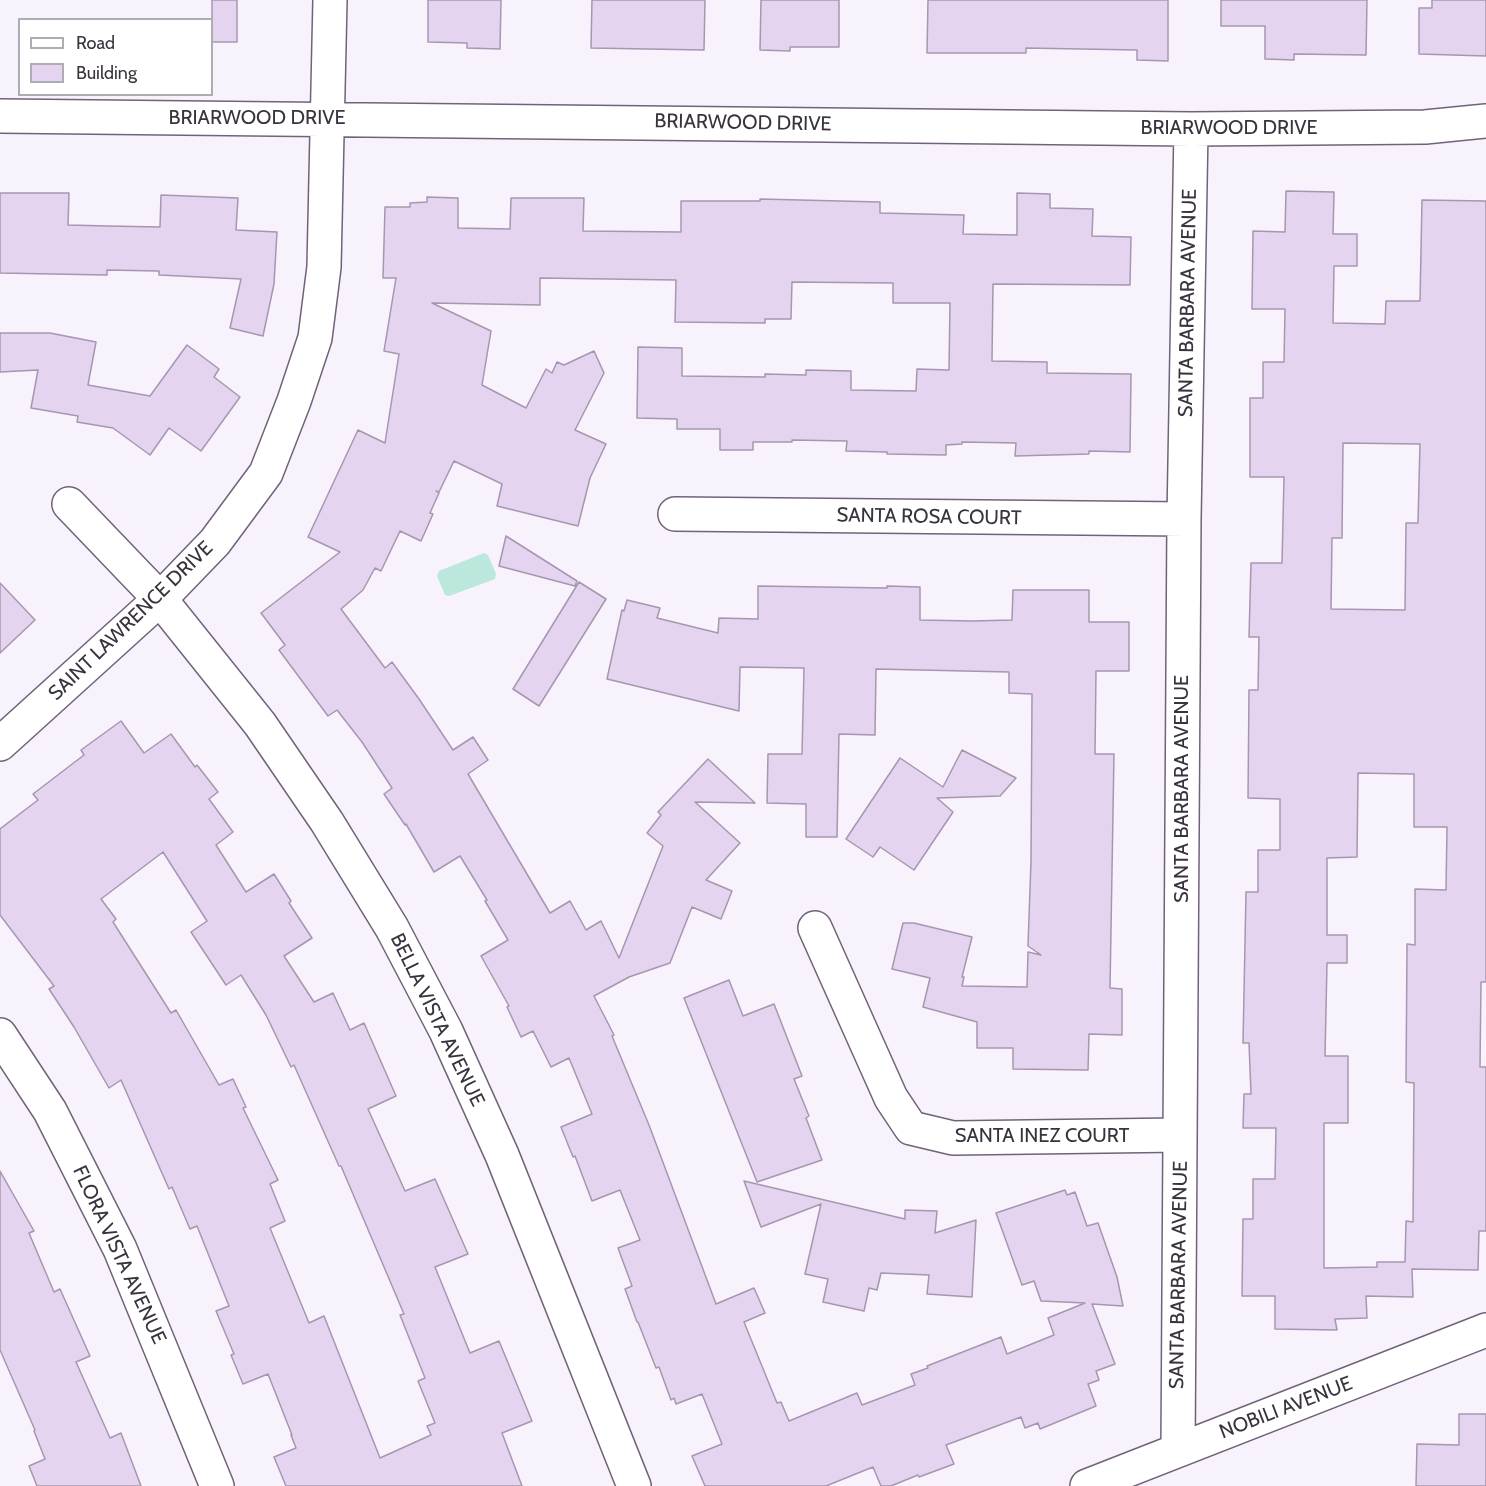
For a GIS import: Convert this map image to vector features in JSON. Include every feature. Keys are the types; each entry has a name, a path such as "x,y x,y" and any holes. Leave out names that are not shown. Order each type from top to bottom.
{"street":[{"name":"SAINT LAWRENCE DRIVE","path":"0,744 160,599 215,542 266,473 315,338 324,267 330,0"},
{"name":"BRIARWOOD DRIVE","path":"0,116 1191,129 1425,127 1486,121"},
{"name":"SANTA BARBARA AVENUE","path":"1178,1449 1184,519 1191,129"},
{"name":"BELLA VISTA AVENUE","path":"69,504 160,599 260,724 327,822 397,938 446,1031 502,1155 634,1486"},
{"name":"SANTA ROSA COURT","path":"675,514 1184,519"},
{"name":"SANTA INEZ COURT","path":"815,928 891,1098 911,1128 953,1138 1180,1135"},
{"name":"FLORA VISTA AVENUE","path":"0,1035 50,1111 120,1249 217,1486"},
{"name":"NOBILI AVENUE","path":"1087,1486 1486,1330"}],"shaded area":[{"path":"484,553 488,555 496,574 495,579 449,596 445,595 437,576 439,571"}],"building":[{"path":"212,0 237,0 237,42 213,42"},
{"path":"428,0 501,0 500,49 467,48 467,43 428,42"},
{"path":"592,0 705,0 704,50 591,48"},
{"path":"761,0 839,0 839,47 790,47 790,51 760,50"},
{"path":"928,0 1168,0 1168,61 1137,60 1137,50 1026,48 1026,53 927,53"},
{"path":"1221,0 1367,0 1366,55 1294,54 1294,60 1265,59 1265,26 1221,26"},
{"path":"1432,0 1486,0 1486,56 1419,54 1419,8 1432,8"},
{"path":"1286,191 1334,192 1333,234 1357,234 1357,266 1334,266 1333,323 1385,324 1386,301 1420,301 1422,200 1486,201 1486,982 1481,982 1480,1067 1486,1067 1486,1231 1479,1231 1478,1270 1412,1269 1413,1297 1366,1296 1367,1318 1335,1319 1337,1330 1275,1329 1275,1296 1242,1296 1243,1219 1253,1219 1253,1179 1275,1179 1276,1128 1243,1128 1244,1094 1251,1094 1249,1043 1243,1043 1246,892 1258,892 1258,850 1280,850 1280,799 1248,798 1249,690 1258,690 1259,637 1249,637 1251,563 1282,563 1284,477 1250,477 1250,398 1263,398 1263,362 1284,362 1285,309 1252,309 1253,231 1285,232","holes":["1343,443 1420,444 1418,523 1406,523 1405,610 1331,609 1332,538 1342,538","1358,773 1414,774 1414,827 1447,827 1446,890 1415,889 1415,945 1407,944 1406,1082 1414,1083 1413,1222 1406,1221 1405,1262 1377,1262 1377,1267 1324,1268 1324,1123 1348,1123 1348,1056 1325,1056 1327,963 1347,963 1347,935 1327,935 1327,858 1357,857"]},
{"path":"0,193 69,193 68,225 108,226 160,227 161,195 238,198 236,230 277,232 274,284 263,336 230,328 241,279 159,275 159,271 107,270 107,275 0,273"},
{"path":"1017,193 1050,194 1050,208 1093,209 1092,236 1131,237 1130,285 993,284 992,361 1047,362 1047,373 1131,374 1130,452 1089,451 1089,454 1015,456 1016,443 962,442 962,444 946,445 946,455 887,454 887,452 846,451 847,441 792,440 792,442 753,442 753,450 720,450 720,429 677,429 677,419 637,418 638,347 682,348 682,376 765,377 765,374 806,375 806,370 851,371 851,390 916,391 917,369 949,370 950,303 893,303 893,283 792,282 791,319 765,319 765,323 675,322 676,280 540,278 540,305 432,303 491,331 482,385 526,408 546,369 552,373 557,362 564,365 594,351 604,373 575,430 606,444 590,478 578,526 497,506 502,484 454,461 439,492 436,491 439,493 430,513 433,514 421,541 400,531 381,571 375,568 363,590 341,609 385,668 392,662 453,750 473,737 488,760 468,774 550,913 570,901 586,930 601,921 619,958 663,846 647,833 661,815 658,812 708,759 755,803 695,802 740,843 706,880 732,891 721,919 692,907 670,963 629,977 594,996 614,1035 612,1036 649,1125 716,1304 754,1288 765,1313 744,1322 777,1403 781,1402 789,1421 857,1393 862,1405 915,1385 911,1374 1001,1337 1007,1354 1054,1335 1048,1318 1085,1303 1041,1301 1034,1281 1022,1285 996,1213 1065,1190 1067,1195 1075,1192 1087,1226 1098,1223 1117,1277 1123,1306 1092,1304 1115,1364 1096,1371 1099,1380 1088,1384 1096,1406 1040,1429 1038,1423 1025,1428 1021,1417 946,1445 954,1464 891,1486 881,1486 873,1467 826,1486 705,1486 692,1456 722,1444 702,1394 676,1404 674,1398 671,1400 659,1367 656,1368 637,1322 625,1289 632,1286 618,1248 640,1240 620,1190 592,1201 561,1127 592,1114 569,1058 551,1067 533,1031 521,1037 507,1007 509,1006 481,956 508,940 485,901 487,900 460,856 434,872 406,824 384,794 392,788 362,742 337,710 328,716 279,650 285,645 261,613 340,552 308,537 358,430 385,443 399,354 384,351 396,278 383,278 385,207 410,207 410,203 427,202 427,197 458,198 458,228 510,229 511,198 584,198 583,231 681,232 681,201 760,201 760,199 880,202 880,213 964,215 963,234 1017,235"},
{"path":"0,333 50,333 96,342 88,385 150,396 187,345 219,369 214,377 240,397 201,451 169,428 150,455 113,428 77,422 78,416 31,408 38,370 0,372"},
{"path":"506,536 577,581 575,586 499,566"},
{"path":"579,582 606,599 539,706 513,689"},
{"path":"0,583 35,620 0,653"},
{"path":"758,586 920,587 920,620 972,621 1012,620 1013,590 1089,590 1089,622 1129,622 1129,671 1096,671 1095,754 1114,754 1110,988 1122,989 1122,1035 1089,1034 1088,1070 1013,1069 1013,1048 977,1048 977,1022 923,1007 930,978 892,969 903,923 914,923 972,937 962,986 1027,987 1028,952 1041,955 1028,946 1032,694 1009,693 1009,672 876,669 875,735 839,734 837,837 806,837 806,804 767,803 768,754 802,754 804,668 740,667 739,711 607,679 622,610 624,611 627,600 660,608 657,618 718,633 719,618 758,619"},
{"path":"121,721 144,753 171,734 195,767 197,765 218,792 209,799 233,832 216,845 246,892 274,874 291,901 289,903 312,938 284,956 314,1002 333,993 350,1030 364,1023 396,1096 368,1109 405,1191 435,1179 468,1254 435,1267 470,1353 499,1341 532,1421 502,1433 522,1486 286,1486 274,1457 296,1448 292,1435 268,1374 243,1384 231,1355 234,1354 216,1311 229,1306 197,1226 190,1229 172,1187 169,1189 121,1080 109,1088 49,989 54,986 0,915 0,829 38,800 33,794 84,755 81,750","holes":["163,852 207,921 191,932 226,985 241,975 266,1015 291,1067 294,1065 339,1166 341,1166 404,1314 400,1315 425,1378 418,1381 435,1423 427,1426 431,1435 380,1458 324,1316 309,1323 270,1228 285,1221 270,1184 278,1180 243,1108 246,1107 233,1079 219,1085 176,1010 171,1013 113,922 116,919 101,899"]},
{"path":"962,750 1016,778 1000,796 937,798 953,812 914,870 880,847 873,857 846,839 900,758 943,787"},
{"path":"729,980 743,1016 774,1004 802,1076 794,1079 809,1116 806,1118 822,1160 757,1182 684,998"},
{"path":"0,1171 34,1231 29,1233 54,1292 60,1289 90,1356 76,1362 110,1438 121,1433 141,1486 37,1486 29,1466 45,1459 35,1430 0,1350"},
{"path":"744,1181 905,1219 905,1210 937,1211 935,1233 976,1220 972,1297 927,1294 929,1275 881,1273 877,1290 869,1288 864,1311 823,1302 828,1279 805,1274 821,1204 761,1227"},
{"path":"1459,1414 1486,1414 1486,1486 1416,1486 1417,1444 1459,1445"}]}
